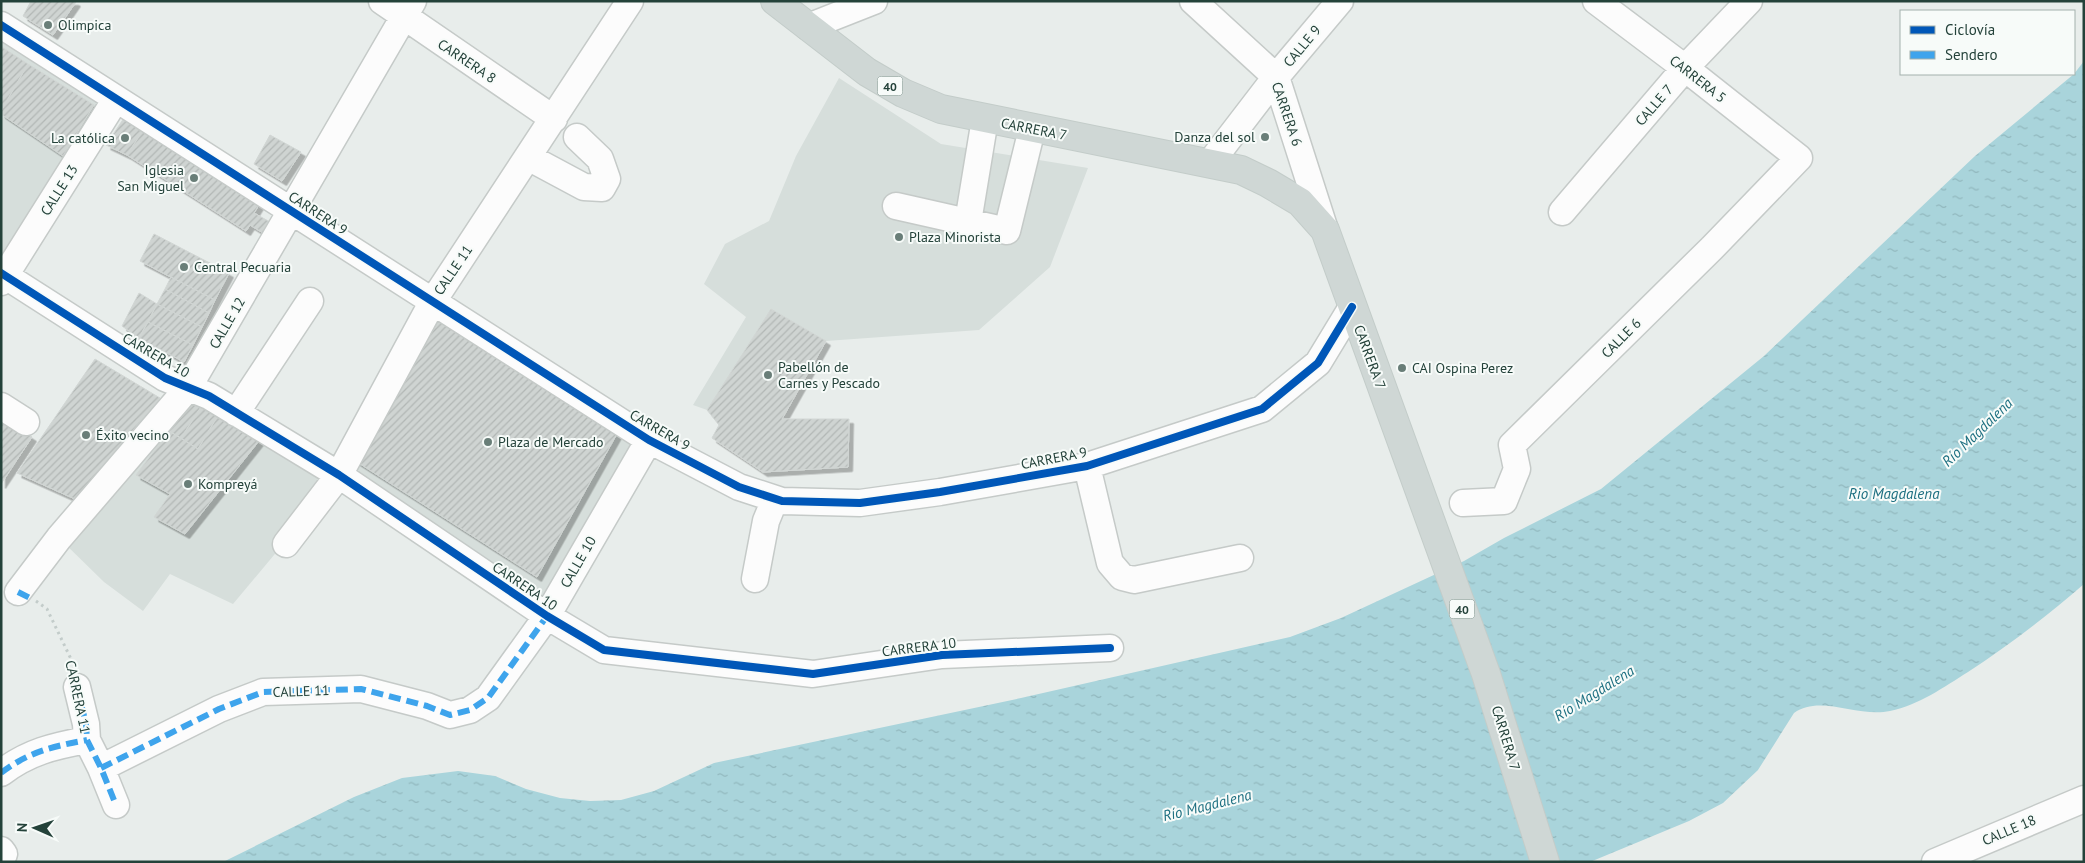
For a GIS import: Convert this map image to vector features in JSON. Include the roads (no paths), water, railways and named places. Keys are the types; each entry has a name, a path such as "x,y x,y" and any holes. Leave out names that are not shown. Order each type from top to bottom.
{"main road":[{"name":"CARRERA 7","path":"775,1 867,72 903,93 941,110 1241,170 1268,182 1300,202 1325,230 1486,674 1545,862"}],"street":[{"name":"CARRERA 8","path":"382,1 408,10 554,119"},
{"name":"CALLE 11","path":"286,544 339,474 433,301 630,1"},
{"path":"808,26 874,1"},
{"name":"CARRERA 6","path":"1193,1 1276,77 1325,230"},
{"name":"CALLE 9","path":"1210,163 1276,77 1340,1"},
{"name":"CARRERA 5","path":"1596,1 1799,158"},
{"name":"CALLE 7","path":"1562,212 1685,68 1749,1"},
{"name":"CALLE 12","path":"17,591 59,538 188,388 408,10"},
{"name":"CARRERA 9","path":"1,26 649,440 739,487 782,501 860,503 940,492 1087,466 1262,408 1318,363 1352,307"},
{"name":"CALLE 13","path":"3,276 116,99"},
{"path":"968,222 985,119"},
{"path":"896,206 1007,232 1032,129"},
{"path":"528,157 584,187 602,188 607,179 600,159 577,137"},
{"name":"CALLE 6","path":"1463,503 1504,501 1517,469 1512,445 1712,248 1799,158"},
{"name":"CARRERA 10","path":"3,276 165,378 209,396 339,474 547,616 604,650 813,674 942,655 1110,648"},
{"path":"236,413 310,301"},
{"path":"1,406 26,422"},
{"name":"CALLE 10","path":"500,680 547,616 649,440"},
{"path":"1087,466 1110,563 1122,577 1134,580 1240,558"},
{"path":"755,579 766,521 775,499"},
{"name":"CALLE 11","path":"101,768 219,709 263,692 362,689 427,706 450,715 470,710 488,698 500,680"},
{"name":"CARRERA 11","path":"77,686 86,724 87,740 116,805"},
{"path":"1,773 43,749 87,740"},
{"name":"CALLE 18","path":"1935,862 2084,799"}],"water":[{"name":"Rio Magdalena","path":"2084,61 2084,584 2042,619 1998,651 1968,672 1921,700 1890,711 1865,712 1815,706 1804,708 1794,713 1758,770 1723,803 1689,821 1590,862 223,862 354,797 402,778 458,771 495,776 526,789 560,798 590,801 621,800 654,791 714,763 1021,698 1290,637 1341,618 1464,561 1504,538 1601,489 1764,356 1975,156 2075,75"}],"place":[{"name":"Olimpica","path":"48,25"},
{"name":"Danza del sol","path":"1265,137"},
{"name":"La católica","path":"125,138"},
{"name":"Iglesia San Miguel","path":"194,178"},
{"name":"Plaza Minorista","path":"899,237"},
{"name":"Central Pecuaria","path":"184,267"},
{"name":"CAI Ospina Perez","path":"1402,368"},
{"name":"Pabellón de Carnes y Pescado","path":"768,375"},
{"name":"Éxito vecino","path":"86,435"},
{"name":"Plaza de Mercado","path":"488,442"},
{"name":"Kompreyá","path":"188,484"}],"water label":[{"name":"Río Magdalena","path":"1977,432"},
{"name":"Río Magdalena","path":"1594,693"},
{"name":"Río Magdalena","path":"1207,805"}]}
